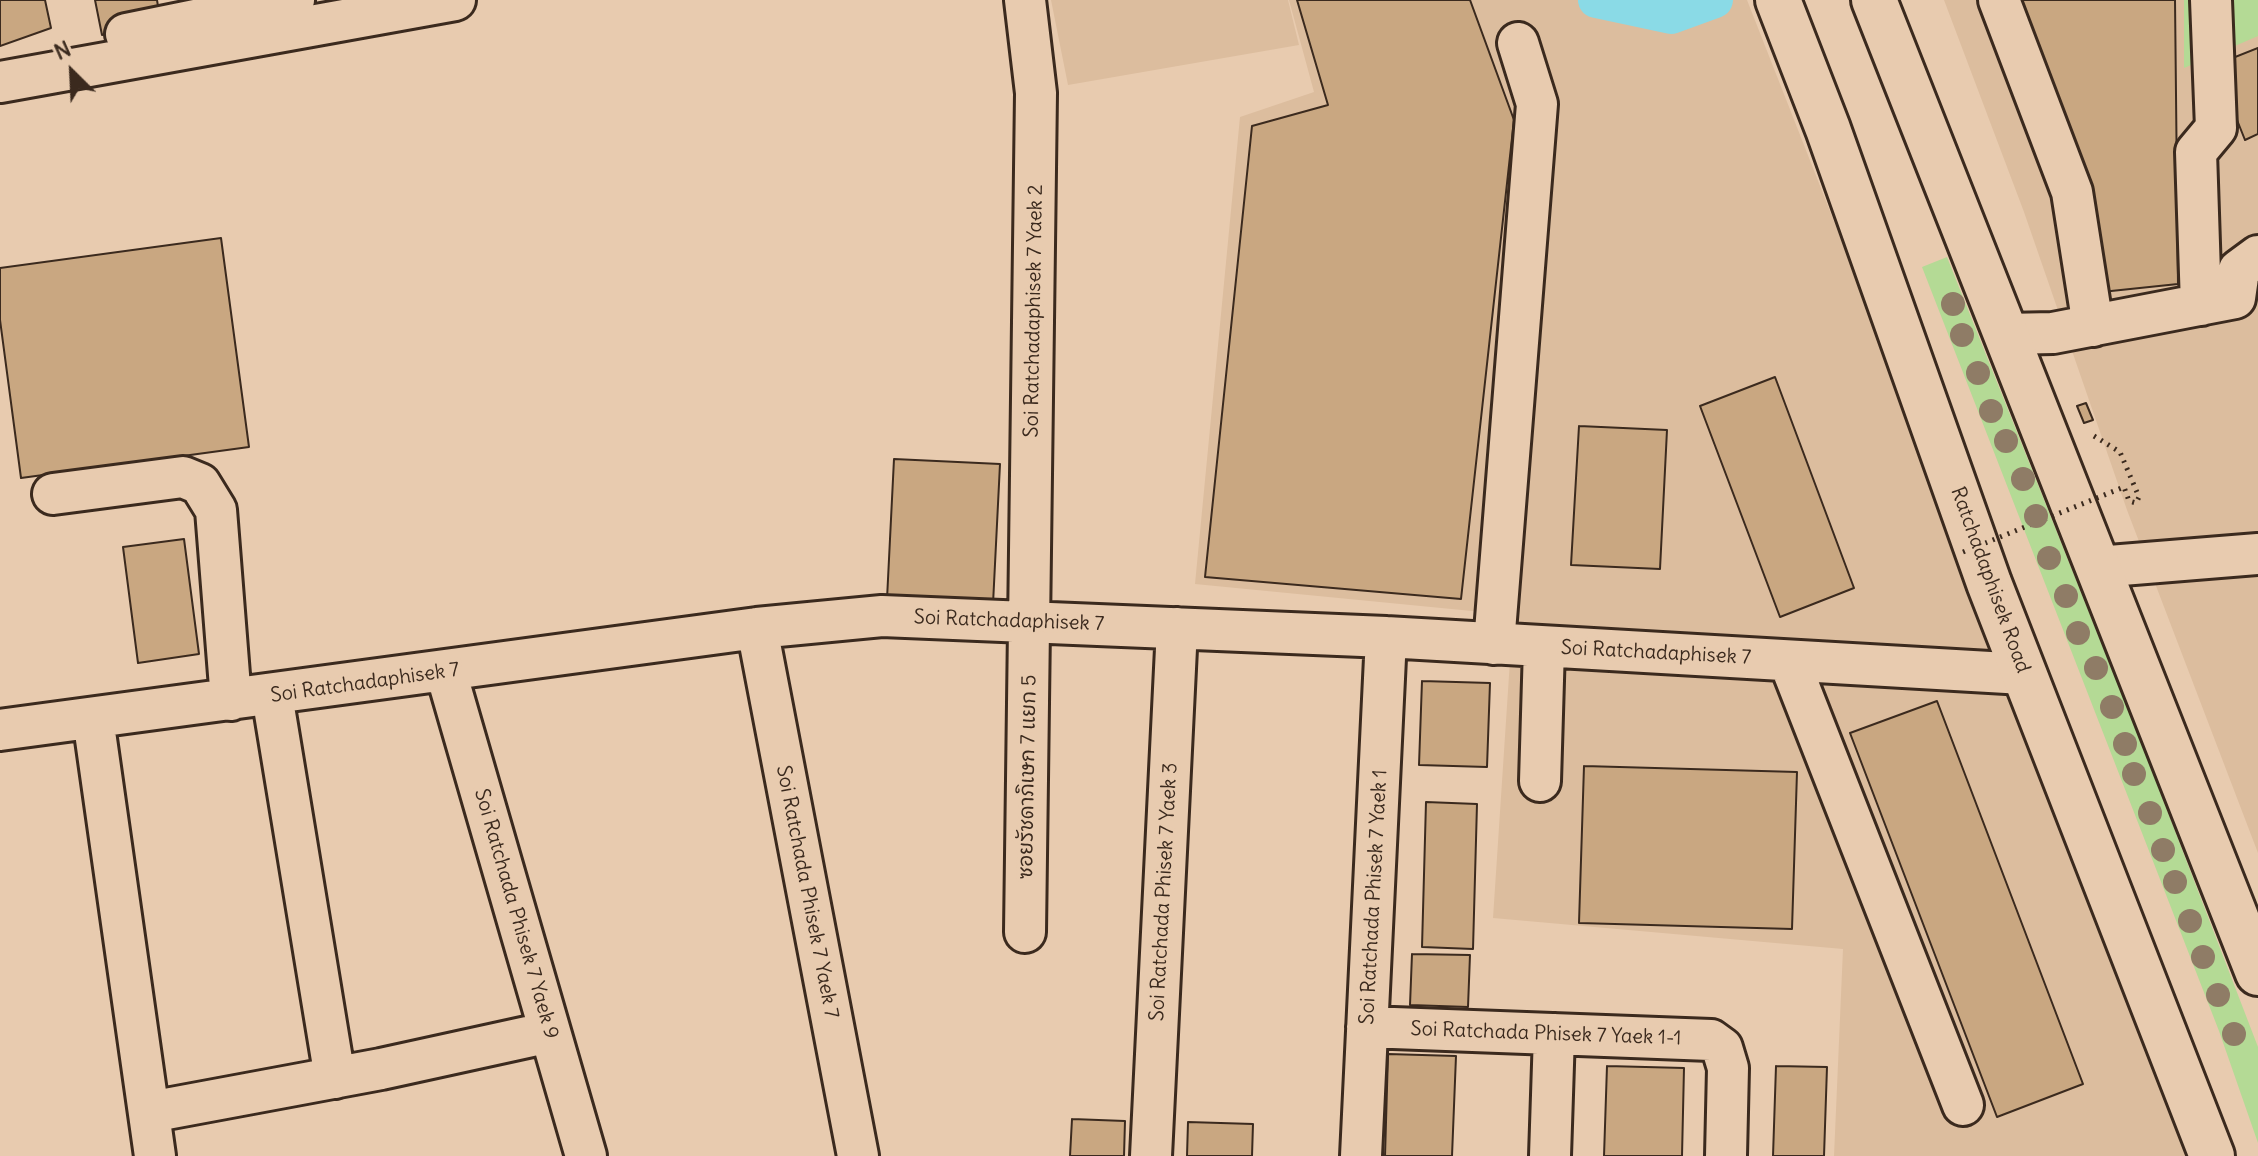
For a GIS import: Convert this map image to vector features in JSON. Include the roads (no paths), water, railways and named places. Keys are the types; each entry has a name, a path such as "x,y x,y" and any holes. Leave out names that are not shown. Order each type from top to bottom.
{"main road":[{"name":"Ratchadaphisek Road","path":"1778,0 1828,129 2024,674 2212,1156"},
{"path":"1874,0 2258,973"}],"street":[{"path":"0,59 294,0"},
{"path":"0,82 455,0"},
{"name":"Soi Ratchadaphisek 7 Yaek 2","path":"1025,0 1036,93 1031,622"},
{"path":"1999,0 2072,192 2093,326"},
{"path":"2201,305 2196,152 2216,128 2211,0"},
{"path":"1494,644 1537,104 1518,43"},
{"path":"2006,334 2053,333 2235,298 2239,270 2258,256"},
{"path":"53,494 183,477 200,484 216,510 231,700"},
{"path":"2097,567 2258,554"},
{"name":"Soi Ratchadaphisek 7","path":"0,730 757,628 882,616 1386,637 2024,674"},
{"name":"ซอยรัชดาภิเษก 7 แยก 5","path":"1025,932 1031,622"},
{"name":"Soi Ratchada Phisek 7 Yaek 7","path":"757,628 858,1156"},
{"name":"Soi Ratchada Phisek 7 Yaek 3","path":"1151,1156 1177,628"},
{"name":"Soi Ratchada Phisek 7 Yaek 1","path":"1361,1156 1386,637"},
{"path":"1540,781 1544,647"},
{"path":"1789,661 1963,1105"},
{"name":"Soi Ratchada Phisek 7 Yaek 9","path":"446,672 586,1156"},
{"path":"272,695 335,1078"},
{"path":"93,718 155,1156"},
{"name":"Soi Ratchada Phisek 7 Yaek 1-1","path":"1367,1027 1711,1040 1722,1048 1728,1068 1726,1156"},
{"path":"150,1112 335,1078 550,1032"},
{"path":"1550,1156 1554,1034"}],"waterway":[{"path":"1596,0 1671,16 1715,0"}]}
